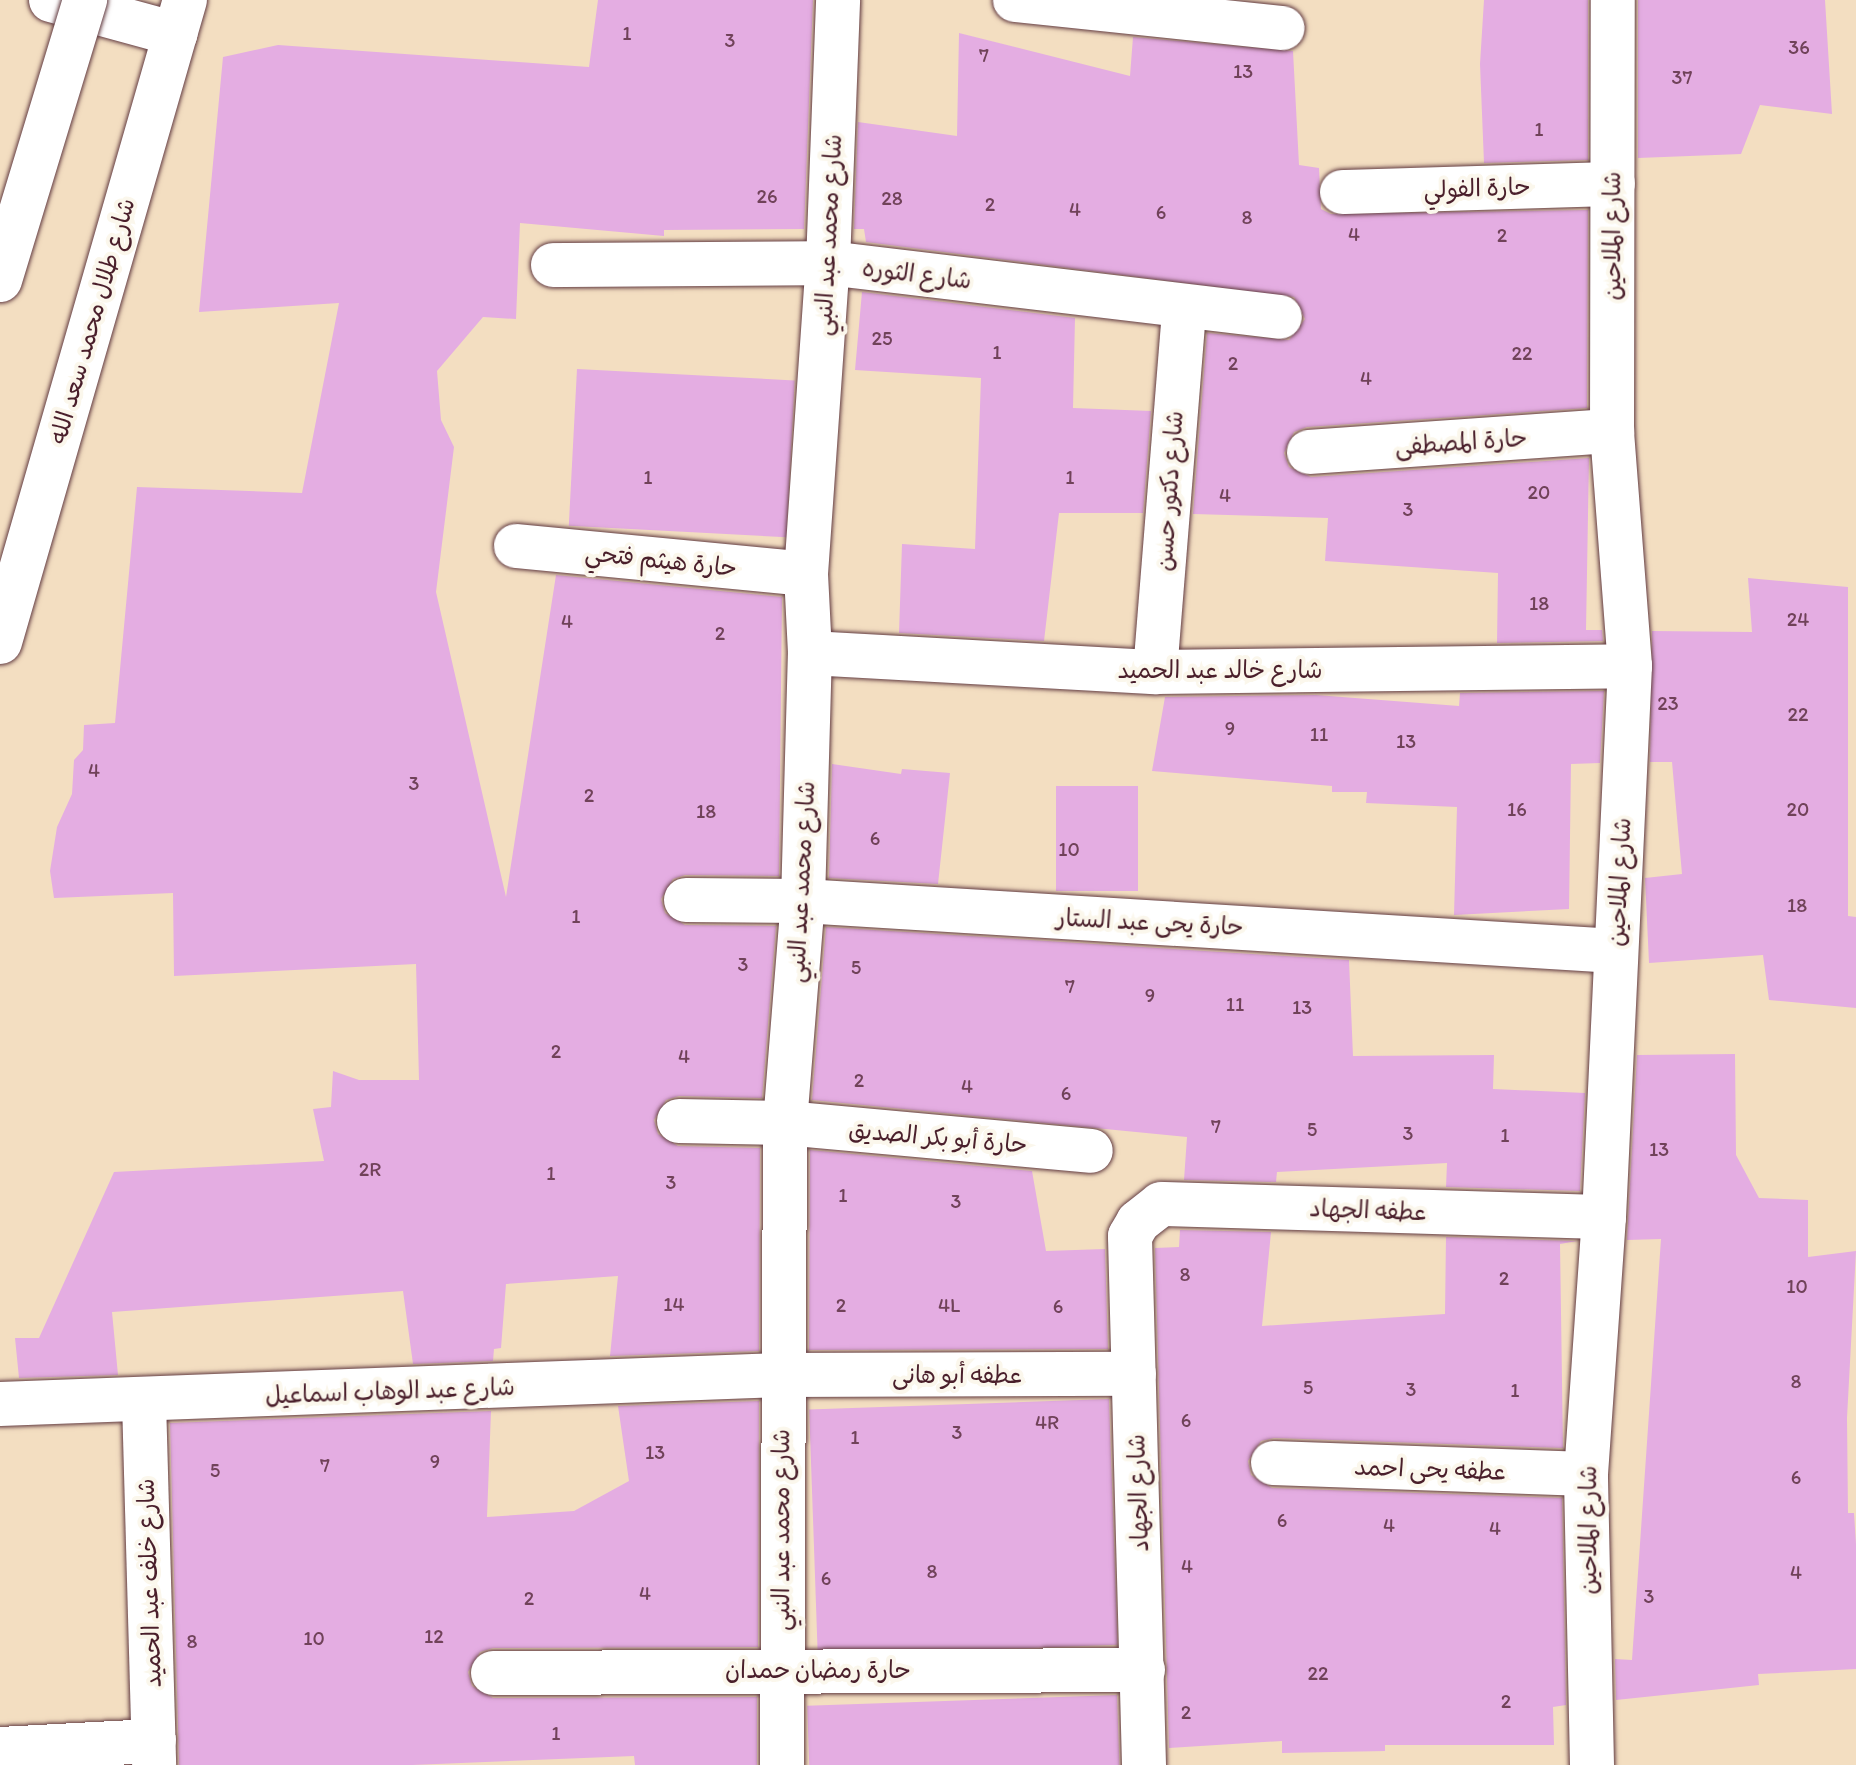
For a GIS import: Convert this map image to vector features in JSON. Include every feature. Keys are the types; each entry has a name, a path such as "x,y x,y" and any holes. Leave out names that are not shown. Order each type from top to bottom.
{"main road":[{"path":"51,0 180,17"},
{"path":"0,280 85,0"},
{"name":"شارع محمد عبد النبي","path":"782,1765 780,1375 785,1123 803,901 810,653 806,574 828,263 838,0"},
{"path":"1015,0 1283,28"},
{"name":"شارع الملاحين","path":"1592,1765 1586,1474 1604,1217 1630,666 1612,431 1613,0"},
{"name":"شارع طلال محمد سعد الله","path":"0,642 180,17"},
{"name":"حارة الفولي","path":"1342,192 1613,184"},
{"name":"شارع الثوره","path":"553,265 828,263 1184,309 1280,317"},
{"name":"شارع دكتور حسن","path":"1155,672 1184,309"},
{"name":"حارة المصطفى","path":"1309,452 1612,431"},
{"name":"حارة هيثم فتحي","path":"516,546 806,574"},
{"name":"شارع خالد عبد الحميد","path":"810,653 1155,672 1630,666"},
{"name":"حارة يحى عبد الستار","path":"686,900 803,901 1615,951"},
{"name":"حارة أبو بكر الصديق","path":"679,1121 785,1123 1091,1151"},
{"name":"عطفه الجهاد","path":"1138,1222 1161,1204 1604,1217"},
{"name":"شارع الجهاد","path":"1138,1222 1130,1236 1144,1765"},
{"name":"عطفه أبو هانى","path":"780,1375 1134,1374"},
{"name":"شارع عبد الوهاب اسماعيل","path":"0,1404 780,1375"},
{"name":"شارع خلف عبد الحميد","path":"144,1401 154,1753"},
{"name":"عطفه يحى احمد","path":"1273,1463 1586,1474"},
{"name":"حارة رمضان حمدان","path":"493,1673 782,1669 1143,1670"},
{"path":"0,1749 154,1753"}],"building":[{"path":"598,0 813,0 804,229 664,230 664,236 520,223 516,319 483,317 437,371 441,420 454,447 436,592 506,897 556,575 782,597 779,876 685,875 673,879 661,899 665,913 685,925 776,926 762,1098 679,1096 666,1100 654,1120 658,1134 678,1146 760,1148 759,1351 610,1356 618,1276 506,1284 501,1348 494,1349 493,1361 413,1364 403,1291 112,1312 118,1375 19,1378 15,1338 39,1338 114,1172 324,1161 313,1109 331,1107 333,1071 359,1080 419,1080 416,964 174,976 173,893 54,898 50,871 57,827 72,794 74,760 83,750 84,725 115,723 137,487 302,493 339,303 199,312 223,57 278,45 589,67"},
{"path":"1484,0 1588,0 1588,160 1484,163 1480,64"},
{"path":"1638,0 1825,0 1832,114 1760,105 1741,154 1638,158"},
{"path":"959,33 1130,76 1133,37 1293,51 1299,165 1319,168 1321,209 1331,214 1588,210 1587,408 1307,427 1294,432 1284,453 1289,467 1311,477 1589,458 1586,630 1602,630 1603,641 1497,643 1498,573 1325,561 1328,518 1193,514 1207,333 1289,340 1305,319 1294,297 866,242 864,229 854,229 858,122 957,136"},
{"path":"862,292 1075,318 1073,408 1151,411 1143,513 1059,513 1044,641 899,633 902,544 975,549 981,378 855,370"},
{"path":"577,369 795,380 786,537 569,526"},
{"path":"1748,578 1848,587 1848,916 1856,917 1856,1008 1769,1000 1763,955 1649,963 1645,878 1682,874 1672,762 1650,762 1652,631 1752,632"},
{"path":"1604,691 1600,763 1571,764 1569,909 1454,915 1457,807 1366,803 1367,792 1332,792 1332,786 1152,771 1165,697 1316,695 1459,706 1460,693"},
{"path":"832,764 901,774 902,769 950,773 938,884 829,878"},
{"path":"1056,786 1138,786 1138,891 1056,891"},
{"path":"826,927 1349,960 1353,1056 1494,1055 1493,1089 1585,1093 1580,1191 1446,1187 1447,1163 1277,1172 1276,1182 1184,1180 1187,1137 812,1100"},
{"path":"1735,1054 1736,1155 1759,1198 1808,1200 1808,1257 1856,1251 1847,1418 1848,1513 1854,1513 1856,1544 1856,1669 1758,1674 1759,1685 1616,1700 1615,1659 1632,1660 1661,1239 1627,1240 1637,1055"},
{"path":"810,1150 1032,1171 1046,1251 1105,1249 1108,1349 809,1350"},
{"path":"1180,1230 1271,1232 1262,1326 1445,1314 1446,1237 1577,1241 1560,1244 1563,1448 1274,1438 1261,1441 1248,1461 1251,1475 1272,1488 1562,1498 1566,1705 1553,1707 1554,1745 1385,1745 1385,1751 1282,1753 1282,1741 1169,1748 1155,1248 1179,1247"},
{"path":"1109,1399 1118,1645 818,1655 809,1409"},
{"path":"759,1401 758,1647 493,1648 480,1652 468,1672 472,1686 493,1698 757,1697 757,1765 635,1765 634,1756 412,1765 179,1765 170,1423 491,1411 487,1517 574,1511 629,1481 618,1406"},
{"path":"1117,1695 1119,1765 809,1765 807,1706"}]}
